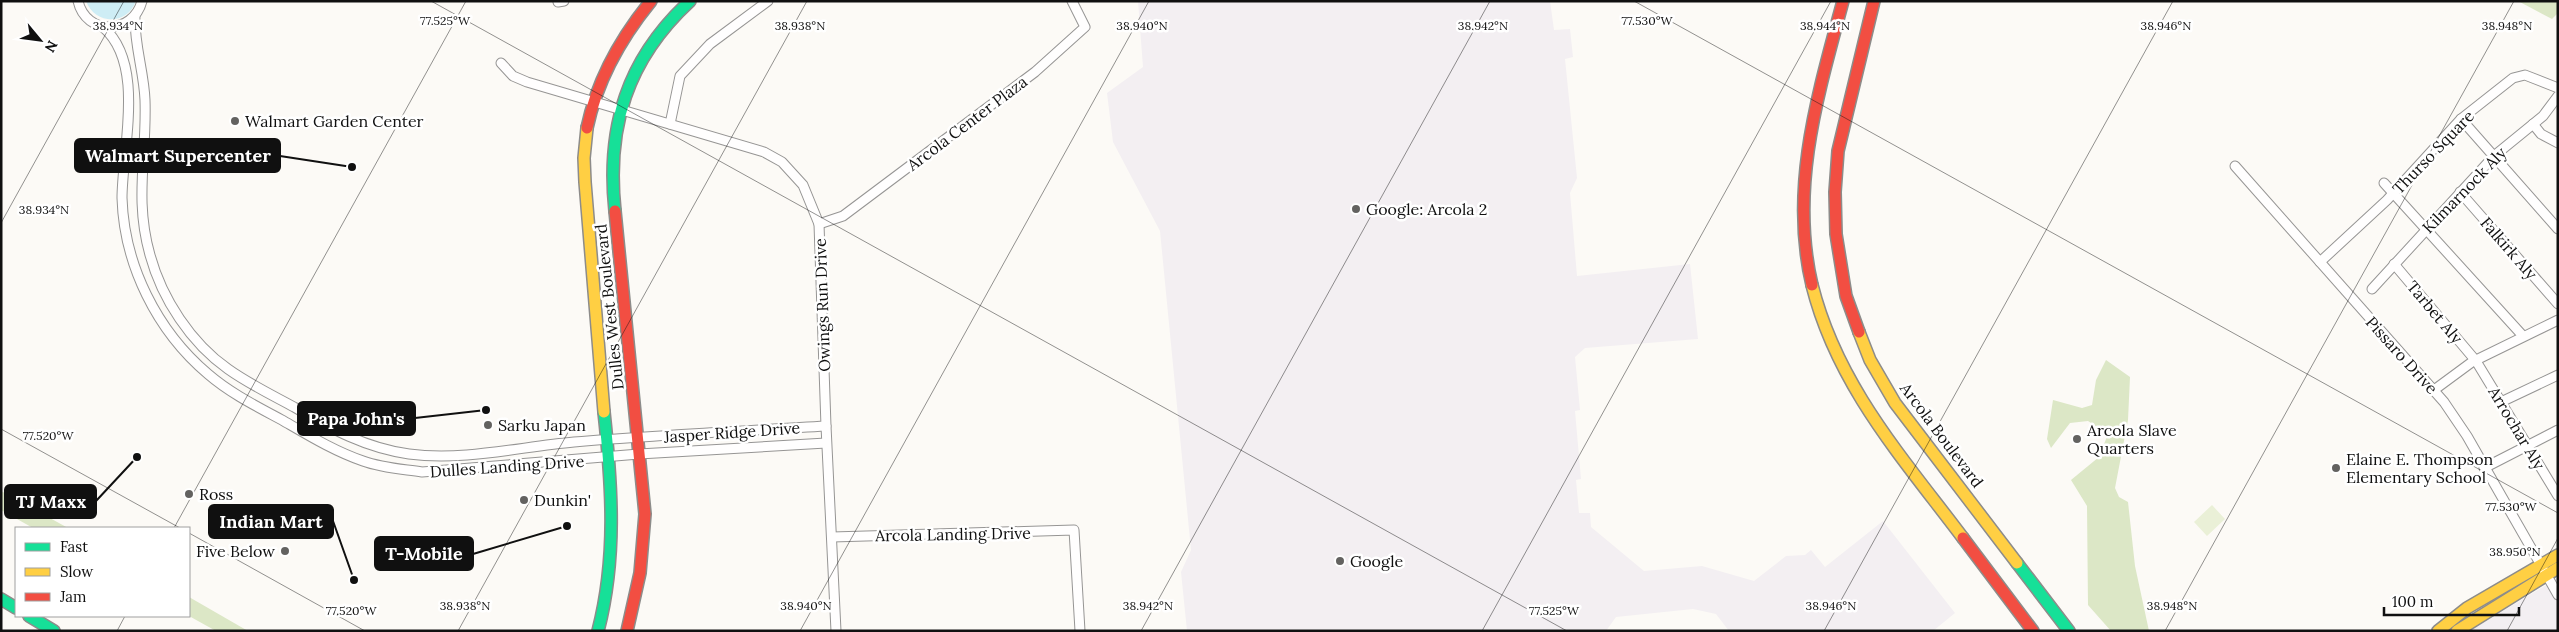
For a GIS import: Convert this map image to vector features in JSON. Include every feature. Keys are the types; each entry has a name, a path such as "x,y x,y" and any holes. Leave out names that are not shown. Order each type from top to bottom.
{"street":[{"name":"Dulles Landing Drive","path":"78,1 82,12 88,19 103,27 116,40 121,52 126,79 128,112 122,198 125,228 133,258 146,294 162,325 191,359 208,374 242,398 317,440 350,456 389,468 441,472 640,454"},
{"name":"Dulles Landing Drive","path":"142,1 135,16 134,32 145,103 140,195 145,238 160,287 189,332 214,357 229,370 336,432 389,451 439,457 638,438"},
{"name":"Dulles West Boulevard","path":"598,631 610,582 614,540 609,458 584,171 586,135 599,83 614,51 633,22 651,1"},
{"name":"Dulles West Boulevard","path":"627,631 638,590 645,538 645,514 612,171 613,143 626,89 644,54 672,18 690,1"},
{"path":"670,124 680,76 710,44 768,1"},
{"name":"Arcola Center Plaza","path":"819,224 843,216 1035,72 1085,27 1072,1"},
{"path":"1843,1 1813,112 1803,191 1810,265 1816,300 1827,335 1846,375 1868,411 2033,631"},
{"name":"Arcola Boulevard","path":"1874,1 1838,151 1835,192 1836,234 1846,296 1870,360 1898,407 2002,540 2069,631"},
{"path":"103,27 121,26 135,16"},
{"name":"Owings Run Drive","path":"501,62 513,76 527,82 757,150 782,162 803,185 819,224 826,443 836,631"},
{"name":"Thurso Square","path":"2320,262 2394,193 2461,119 2518,75 2538,79 2558,88"},
{"name":"Kilmarnock Aly","path":"2372,289 2494,156 2533,124 2550,108 2558,96"},
{"path":"2461,119 2558,229"},
{"path":"2533,124 2541,134 2558,143"},
{"name":"Pissaro Drive","path":"2235,166 2434,390 2453,414 2558,595"},
{"path":"2384,183 2427,228 2523,336"},
{"name":"Falkirk Aly","path":"2460,192 2558,304"},
{"name":"Tarbet Aly","path":"2394,264 2476,361"},
{"path":"2434,390 2476,361 2558,320"},
{"name":"Arrochar Aly","path":"2476,361 2526,445 2554,483 2558,496"},
{"path":"2501,402 2558,375"},
{"name":"Jasper Ridge Drive","path":"638,438 826,426"},
{"path":"2484,468 2558,430"},
{"name":"Jasper Ridge Drive","path":"640,454 826,443"},
{"name":"Arcola Landing Drive","path":"832,537 1074,530 1080,631"},
{"path":"2438,631 2467,608 2558,555"},
{"path":"2457,631 2558,568"},
{"path":"1,599 15,607"},
{"path":"31,617 54,631"}],"shaded area":[{"path":"1138,1 1550,1 1554,30 1570,29 1573,57 1565,59 1577,178 1570,193 1577,276 1690,264 1698,339 1585,348 1575,357 1580,410 1575,411 1581,479 1576,480 1579,513 1590,513 1591,527 1644,571 1702,566 1754,581 1786,556 1805,555 1811,550 1825,567 1883,521 1955,613 1933,631 1729,631 1716,614 1693,609 1616,617 1606,631 1187,631 1181,572 1191,550 1160,231 1113,142 1107,93 1143,67"},
{"path":"2558,578 2558,631 2471,631 2473,629"}],"green space":[{"path":"2518,1 2558,1 2558,13 2552,19"},
{"path":"2106,360 2130,377 2128,420 2115,488 2119,497 2128,502 2135,566 2149,631 2111,631 2088,605 2087,506 2071,480 2099,457 2108,434 2088,421 2070,423 2051,448 2047,439 2053,400 2082,408 2092,405 2096,380"},
{"path":"1,491 66,527 31,527 1,510"},
{"path":"2212,505 2225,519 2207,536 2194,522"},
{"path":"190,598 248,631 216,631 190,617"}],"water":[{"path":"86,1 136,1 126,15 111,19 96,15"}],"traffic: fast":[{"path":"615,211 614,151 618,123 626,96 636,71 650,46 668,23 690,1"},
{"path":"598,631 608,576 611,522 611,495 604,412"},
{"path":"2017,563 2069,631"},
{"path":"1,599 15,607"},
{"path":"31,617 54,631"}],"traffic: slow":[{"path":"587,128 584,158 585,182 604,412"},
{"path":"1812,285 1823,321 1855,388 1895,449 1963,538"},
{"path":"1859,332 1870,360 1895,403 2017,563"},
{"path":"2438,631 2467,608 2558,555"},
{"path":"2457,631 2558,568"}],"traffic: jam":[{"path":"587,128 597,93 611,61 629,30 651,1"},
{"path":"1812,285 1806,249 1805,177 1816,106 1843,1"},
{"path":"1859,332 1846,296 1836,234 1835,192 1838,151 1874,1"},
{"path":"615,211 645,514 640,573 627,631"},
{"path":"1963,538 2033,631"}],"place":[{"name":"Walmart Garden Center","path":"235,121"},
{"name":"Walmart Supercenter","path":"352,167"},
{"name":"Google: Arcola 2","path":"1356,209"},
{"name":"Papa John's","path":"486,410"},
{"name":"Sarku Japan","path":"488,425"},
{"name":"Arcola Slave Quarters","path":"2077,439"},
{"name":"TJ Maxx","path":"137,457"},
{"name":"Elaine E. Thompson Elementary School","path":"2336,468"},
{"name":"Ross","path":"189,494"},
{"name":"Dunkin'","path":"524,500"},
{"name":"T-Mobile","path":"567,526"},
{"name":"Five Below","path":"285,551"},
{"name":"Google","path":"1340,561"},
{"name":"Indian Mart","path":"354,580"}]}
